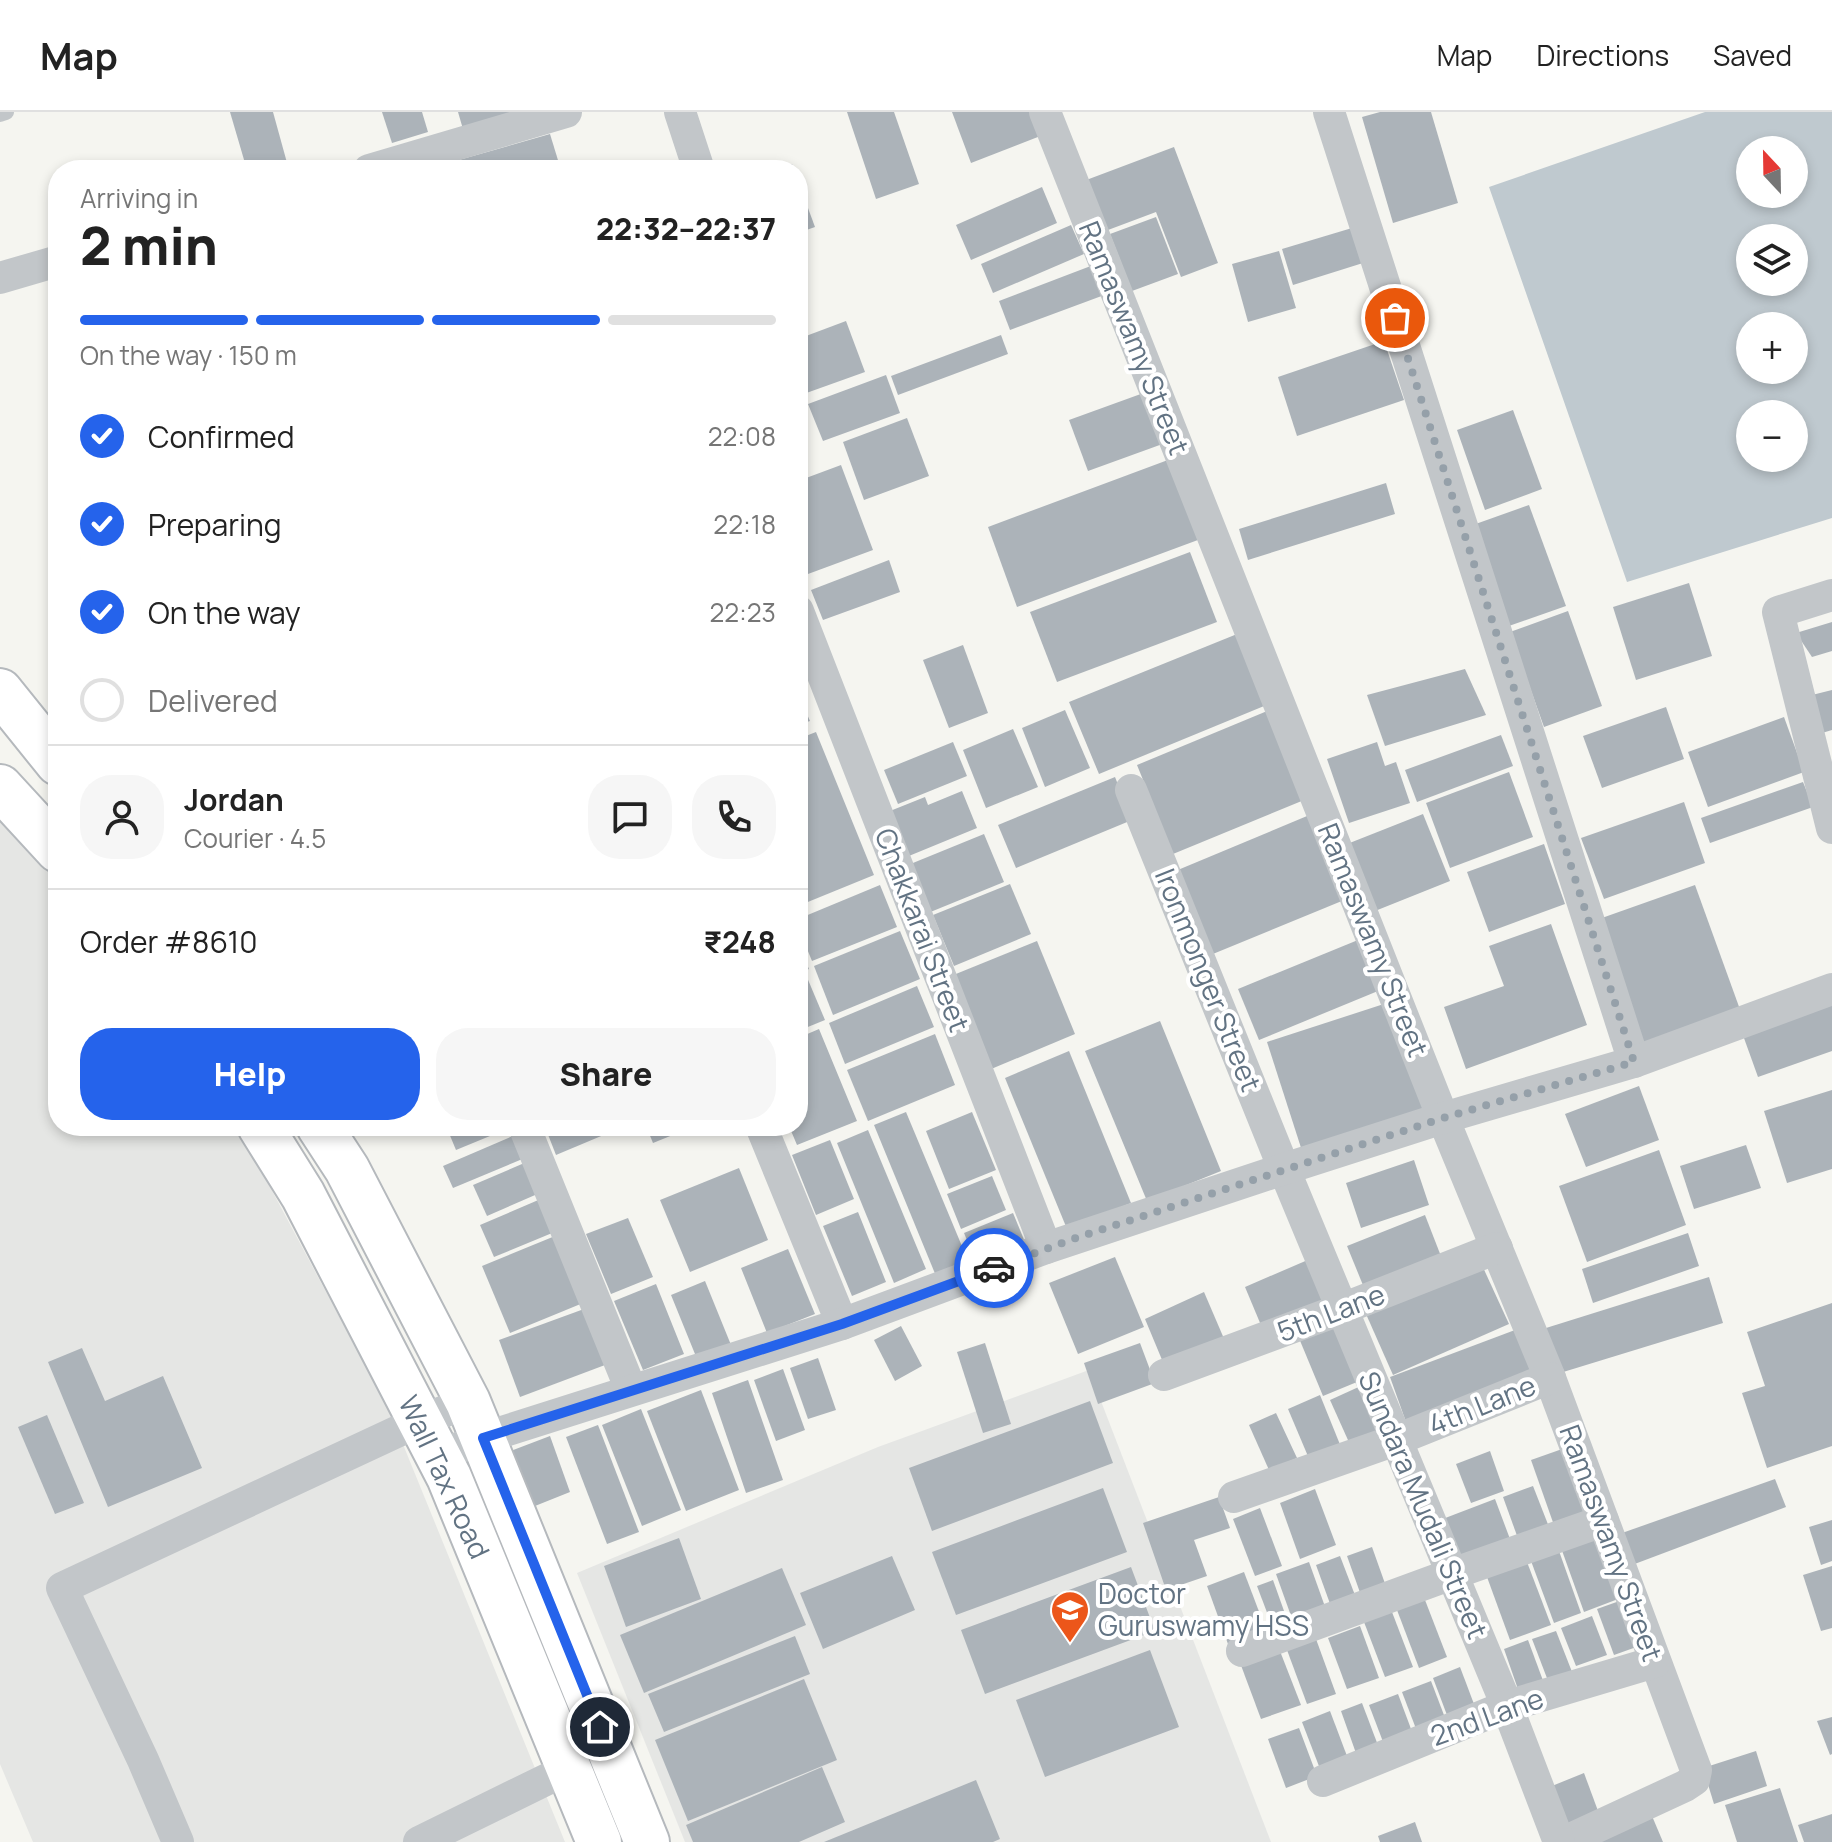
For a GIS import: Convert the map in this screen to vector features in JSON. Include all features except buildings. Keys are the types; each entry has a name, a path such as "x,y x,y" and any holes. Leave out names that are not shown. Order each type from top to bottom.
{"main road":[{"path":"0,691 48,751"},
{"path":"0,787 48,839"},
{"name":"Wall Tax Road","path":"266,1136 303,1195 449,1477 599,1842"},
{"name":"Wall Tax Road","path":"326,1136 347,1169 475,1420 647,1842"}],"street":[{"path":"403,160 566,112"},
{"path":"680,112 696,160"},
{"name":"Ramaswamy Street","path":"1045,112 1443,1118 1550,1378 1696,1770 1694,1780 1685,1786 1561,1842"},
{"path":"1329,112 1634,1062"},
{"path":"0,278 48,264"},
{"path":"1832,595 1778,612 1832,828"},
{"name":"Chakkarai Street","path":"809,675 1046,1248"},
{"name":"Ironmonger Street","path":"1131,790 1284,1169"},
{"path":"178,1842 62,1588 475,1420 631,1390 842,1324 1046,1248 1443,1118 1634,1062 1832,989"},
{"path":"528,1136 631,1390"},
{"path":"765,1136 842,1324"},
{"name":"Sundara Mudali Street","path":"1284,1169 1561,1842"},
{"name":"5th Lane","path":"1164,1375 1497,1248"},
{"name":"4th Lane","path":"1234,1497 1396,1440 1550,1378"},
{"path":"1242,1651 1603,1521"},
{"name":"2nd Lane","path":"1323,1781 1507,1706 1655,1662"},
{"path":"419,1842 570,1768"}],"lane":[{"path":"0,114 6,112"}],"shaded area":[{"path":"1705,112 1832,112 1832,518 1627,582 1489,187"},
{"path":"0,817 48,863 48,1136 238,1136 261,1170 389,1410 565,1842 33,1842 0,1764"},
{"path":"1089,1370 1271,1842 685,1842 577,1573 878,1447"}],"way so far":[{"path":"994,1268 1046,1248 1443,1118 1634,1062 1395,318"}],"place":[{"name":"Doctor Guruswamy HSS","path":"1070,1644"}],"route":[{"path":"600,1727 483,1438 842,1324 994,1268"}]}
